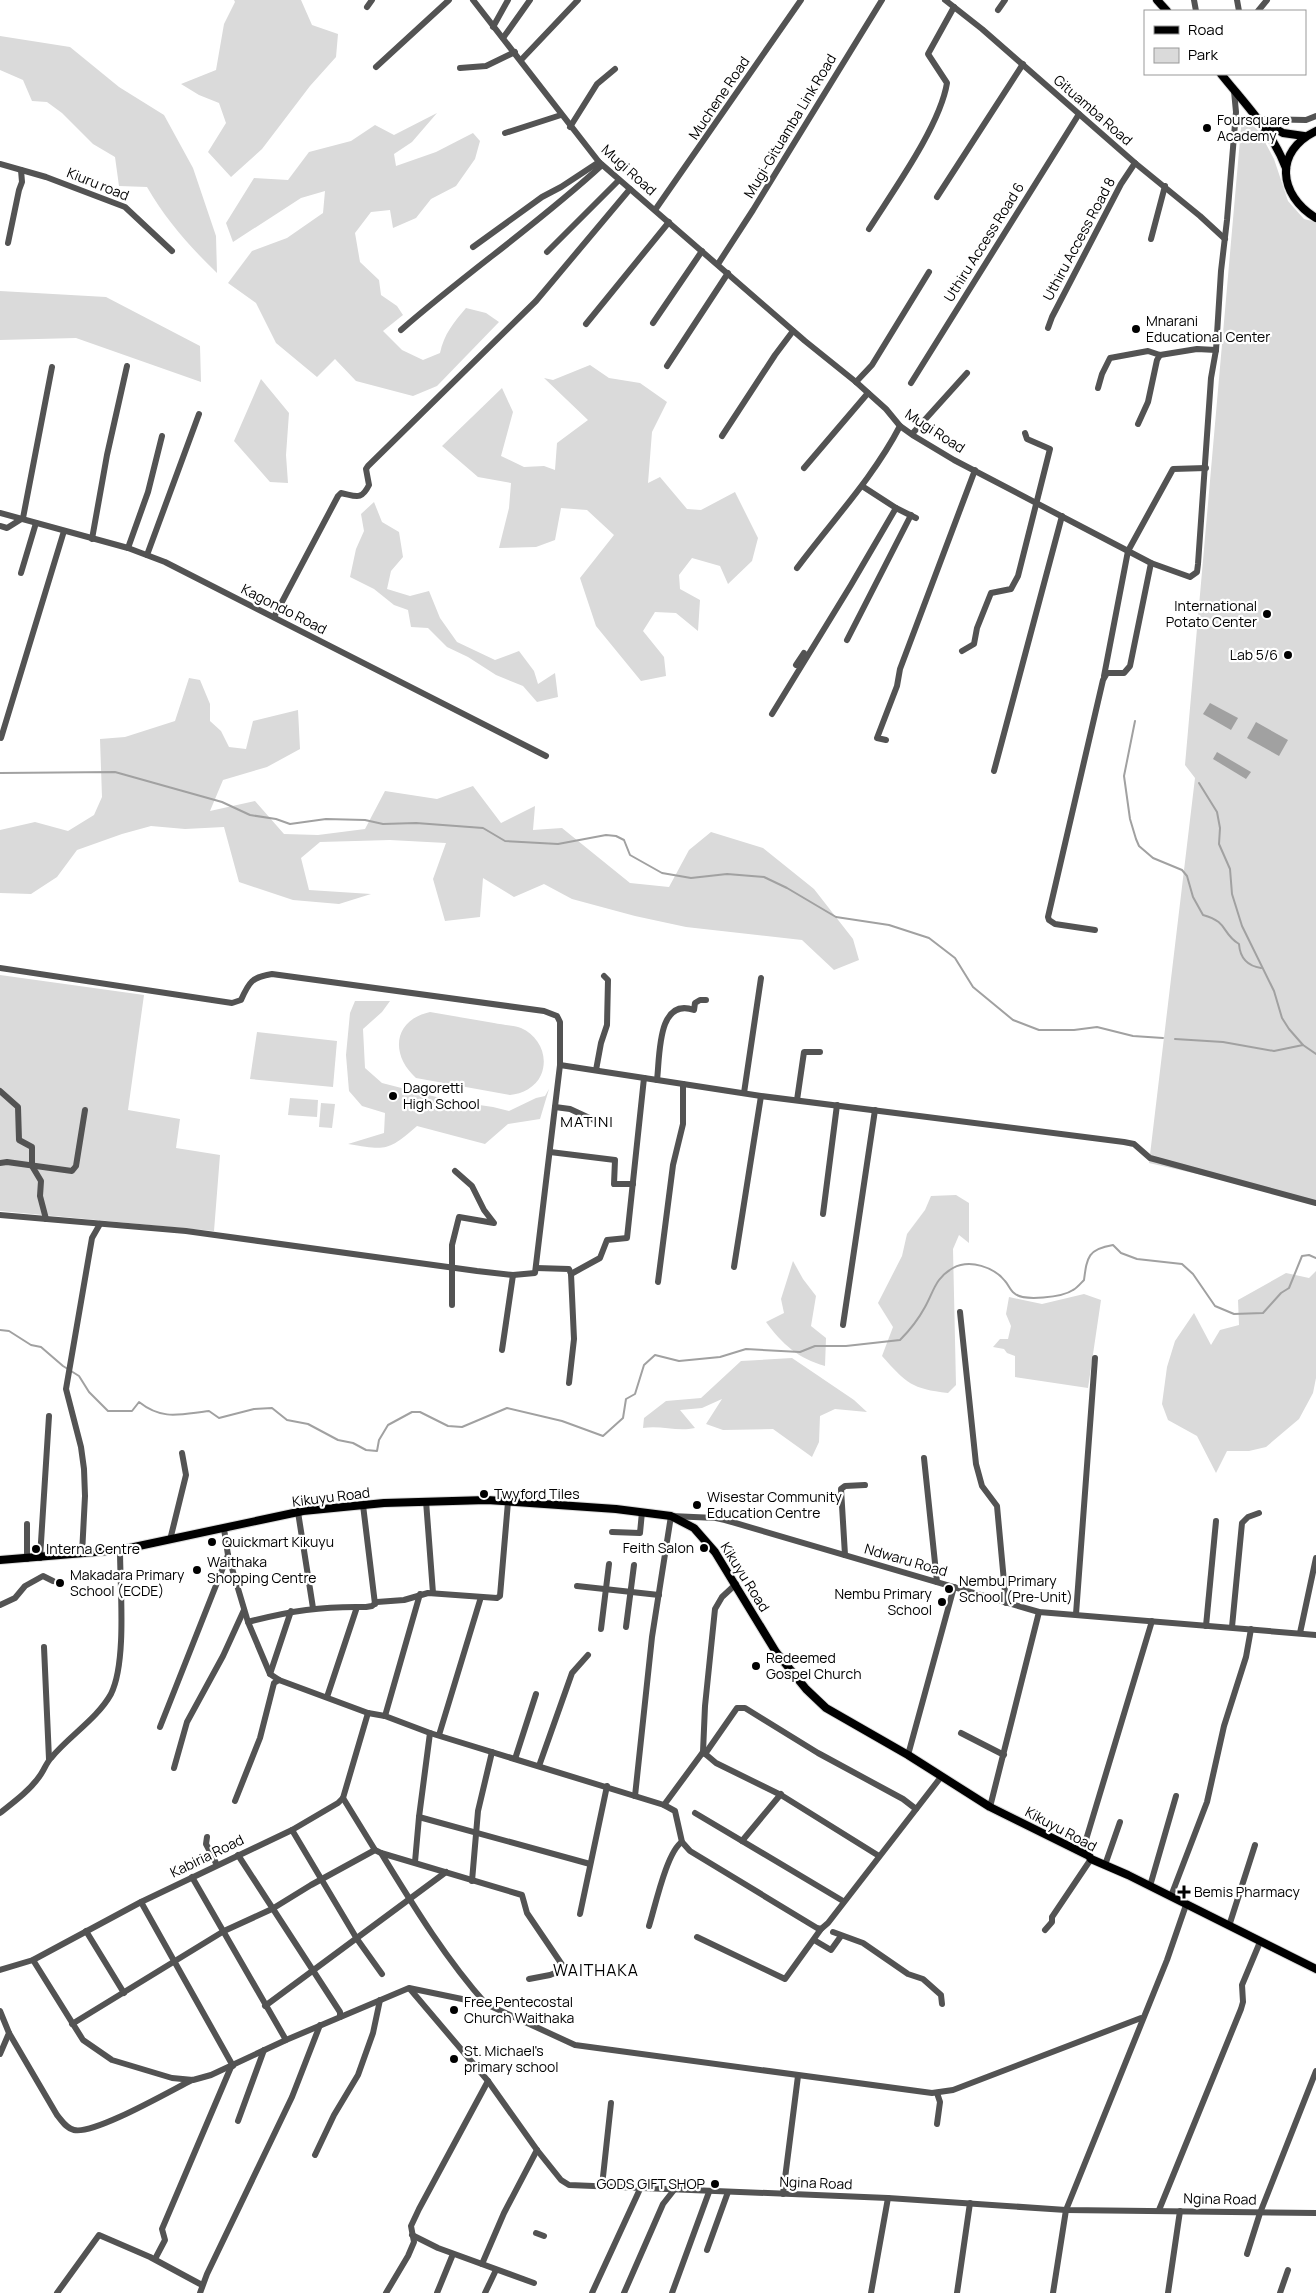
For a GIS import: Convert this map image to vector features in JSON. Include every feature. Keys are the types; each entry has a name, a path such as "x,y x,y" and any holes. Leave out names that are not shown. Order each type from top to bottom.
{"main road":[{"path":"1157,0 1166,10"},
{"path":"1221,75 1257,117 1276,147 1286,168 1290,193 1296,202 1316,218"},
{"path":"1257,117 1283,133 1304,136"},
{"path":"1286,168 1291,152 1304,136 1316,131"},
{"name":"Kikuyu Road","path":"0,1560 120,1550 298,1512 363,1505 426,1501 508,1502 642,1512 671,1516 694,1528 715,1552 776,1652 806,1689 826,1708 842,1719 908,1755 990,1806 1091,1859 1171,1896 1316,1970"}],"street":[{"path":"367,7 372,0"},
{"path":"376,68 449,0"},
{"name":"Mugi Road","path":"473,0 515,52 570,127 601,164 793,331 856,382 886,409 900,426 1037,504 1151,562 1190,577 1197,572 1211,378 1216,350 1236,112 1234,91"},
{"path":"493,26 508,0"},
{"path":"503,38 530,0"},
{"path":"521,60 578,0"},
{"name":"Muchene Road","path":"656,210 801,0"},
{"name":"Mugi-Gituamba Link Road","path":"718,264 882,0"},
{"name":"Gituamba Road","path":"945,0 1023,64 1134,163 1165,186 1225,239"},
{"path":"998,10 1005,0"},
{"path":"1259,10 1267,0"},
{"path":"869,229 922,143 945,92 946,83 928,54 954,7"},
{"path":"460,68 486,66 515,52"},
{"path":"937,196 1023,64"},
{"path":"570,127 597,84 615,69"},
{"name":"Uthiru Access Road 6","path":"911,383 1079,114"},
{"path":"505,133 561,115"},
{"path":"1257,117 1306,120 1316,116"},
{"name":"Uthiru Access Road 8","path":"1048,328 1117,192 1134,163"},
{"name":"Kiuru road","path":"0,164 46,177 125,207 172,251"},
{"path":"473,248 542,197 601,164"},
{"path":"401,330 436,299 547,214 601,164"},
{"path":"8,243 22,182 21,170"},
{"path":"547,252 619,180"},
{"path":"1151,239 1165,186"},
{"path":"274,618 338,496 342,493 358,498 363,496 369,486 366,469 368,466 536,301 630,189"},
{"path":"586,324 669,222"},
{"path":"653,323 702,251"},
{"path":"856,382 872,365 929,272"},
{"path":"666,366 728,274"},
{"path":"722,436 793,331"},
{"path":"1098,388 1110,358 1148,351 1160,355 1197,349 1216,350"},
{"path":"1138,424 1148,402 1157,360 1160,355"},
{"path":"92,539 107,455 127,366"},
{"path":"0,526 7,528 22,518 52,367"},
{"path":"912,434 967,373"},
{"path":"804,468 868,393"},
{"path":"147,555 199,414"},
{"path":"797,568 831,522 879,463 900,426"},
{"path":"962,651 974,644 977,628 991,593 1009,590 1014,587 1050,449 1027,439 1025,433"},
{"path":"128,548 148,492 162,436"},
{"path":"1095,930 1055,924 1048,917 1104,676 1128,551 1172,469 1206,468"},
{"path":"886,740 877,738 897,686 900,669 975,470"},
{"path":"846,640 913,516 896,508 862,486"},
{"path":"772,714 896,508"},
{"name":"Kagondo Road","path":"0,513 128,548 147,555 546,756"},
{"path":"994,771 1062,516"},
{"path":"21,572 36,523"},
{"path":"1,738 64,531"},
{"path":"1104,676 1111,672 1124,673 1130,666 1151,562"},
{"path":"796,665 854,577"},
{"path":"0,968 232,1004 241,1000 251,981 258,976 272,974 544,1011 557,1016 560,1022 560,1065 535,1273 513,1275 452,1269 186,1231 0,1215"},
{"path":"596,1070 601,1043 607,1025 608,980 604,976"},
{"path":"744,1093 761,978"},
{"path":"657,1080 664,1027 672,1010 685,1007 694,1010 696,1003 700,1000 706,1000"},
{"path":"797,1100 804,1052 820,1052"},
{"path":"560,1065 761,1096 1124,1142 1134,1144 1150,1158 1316,1204"},
{"path":"571,1274 600,1258 607,1240 627,1238 644,1078"},
{"path":"658,1282 673,1165 683,1124 683,1084"},
{"path":"0,1091 18,1107 19,1140 32,1147 32,1166 41,1181 40,1196 46,1219"},
{"path":"734,1267 761,1096"},
{"path":"823,1214 837,1105"},
{"path":"555,1107 570,1110 596,1121"},
{"path":"0,1163 7,1162 69,1172 74,1169 85,1110"},
{"path":"842,1325 875,1110"},
{"path":"550,1152 615,1160 614,1184 632,1184"},
{"path":"452,1305 452,1245 459,1216 494,1222 484,1210 472,1186 455,1171"},
{"path":"84,1223 92,1238"},
{"path":"82,1554 85,1496 84,1469 81,1447 66,1389 92,1238 100,1224"},
{"path":"536,1268 564,1268 569,1269 571,1274 574,1338 568,1383"},
{"path":"502,1350 513,1275"},
{"path":"960,1312 976,1464 982,1486 997,1506 1006,1603"},
{"path":"1076,1614 1095,1358"},
{"path":"40,1558 49,1416"},
{"path":"170,1540 186,1476 182,1453"},
{"path":"924,1458 937,1582"},
{"path":"845,1555 841,1489 845,1486 865,1485"},
{"path":"426,1501 433,1593"},
{"path":"248,1622 291,1611 313,1608 372,1606 404,1600 420,1594 433,1593 498,1598 500,1596 508,1502"},
{"path":"363,1505 376,1604"},
{"path":"298,1512 313,1608"},
{"path":"612,1532 640,1533 642,1512"},
{"path":"1232,1626 1242,1523 1248,1517 1259,1514"},
{"path":"635,1796 659,1594 671,1516"},
{"name":"Ndwaru Road","path":"671,1516 716,1518 1039,1612 1206,1626 1232,1626 1316,1635"},
{"path":"1206,1626 1216,1521"},
{"path":"27,1524 27,1559"},
{"path":"224,1529 228,1555 244,1610 270,1674 279,1680 368,1713 385,1716 430,1733 664,1805 675,1811 682,1842 690,1851 821,1929"},
{"path":"0,1813 18,1799 39,1778 49,1759 98,1710 111,1694 116,1676 120,1641 120,1550"},
{"path":"160,1727 228,1555"},
{"path":"1300,1633 1316,1558"},
{"path":"601,1629 610,1564"},
{"path":"626,1627 634,1566"},
{"path":"0,1605 15,1598 25,1586 43,1576 53,1580"},
{"path":"704,1753 705,1706 715,1609 722,1596 736,1584"},
{"path":"576,1586 659,1594"},
{"path":"908,1755 954,1587"},
{"path":"385,1716 420,1594"},
{"path":"439,1735 481,1597"},
{"path":"327,1697 358,1607 361,1607"},
{"path":"174,1768 187,1722 223,1656 244,1610"},
{"path":"270,1674 291,1611"},
{"path":"990,1806 1039,1612"},
{"path":"1082,1853 1152,1622"},
{"path":"1171,1896 1207,1802 1224,1726 1246,1657 1251,1629"},
{"path":"44,1647 49,1759"},
{"path":"539,1766 572,1672 588,1655"},
{"path":"234,1801 260,1738 274,1683 279,1680"},
{"path":"516,1759 536,1694"},
{"path":"664,1805 737,1708 745,1708 818,1752 903,1798 916,1809"},
{"path":"368,1713 343,1798 465,1980 486,2004"},
{"path":"961,1732 1004,1755"},
{"path":"414,1862 430,1733"},
{"path":"472,1881 478,1810 492,1752"},
{"path":"704,1753 716,1762 781,1794 879,1856"},
{"path":"697,1937 785,1979 821,1929 828,1923 941,1777"},
{"path":"580,1914 607,1786"},
{"path":"742,1841 781,1794"},
{"path":"1150,1886 1176,1796"},
{"name":"Kabiria Road","path":"0,1970 33,1960 141,1902 292,1830 338,1804 343,1798"},
{"path":"695,1814 742,1841 760,1854 844,1901"},
{"path":"419,1817 590,1864"},
{"path":"1105,1865 1120,1822"},
{"path":"292,1830 357,1939 382,1974"},
{"path":"206,1837 206,1844 217,1865"},
{"path":"650,1926 664,1874 676,1846 682,1842"},
{"path":"1229,1926 1255,1845"},
{"path":"72,2024 224,1931 272,1909 322,1880 378,1852 523,1897 527,1913 565,1969 529,1980"},
{"path":"238,1855 340,2012 340,2017"},
{"path":"1045,1930 1052,1922 1052,1917 1091,1859"},
{"path":"266,2006 446,1872"},
{"path":"192,1877 286,2040"},
{"path":"141,1902 232,2066"},
{"path":"1053,2293 1066,2210 1167,1960 1186,1905"},
{"path":"86,1931 124,1993"},
{"path":"833,1932 863,1943 908,1974 923,1979 941,1995 942,2004"},
{"path":"814,1940 832,1950 842,1936"},
{"path":"1159,2210 1241,2009 1243,2002 1242,1985 1260,1942"},
{"path":"33,1960 83,2040 112,2060 156,2074 193,2080"},
{"path":"0,2011 9,2033 57,2115 65,2126 74,2130 83,2130 107,2122 193,2080 211,2075 320,2025 409,1988 486,2004 575,2045 937,2093 953,2090 1142,2018"},
{"name":"Ngina Road","path":"409,1988 488,2081 537,2150 564,2183 640,2189 888,2198 1066,2210 1316,2214"},
{"path":"315,2155 334,2115 358,2075 373,2033 380,2000"},
{"path":"200,2293 202,2285 292,2097 320,2025"},
{"path":"0,2054 9,2033"},
{"path":"238,2121 264,2050"},
{"path":"155,2259 165,2240 162,2229 232,2066"},
{"path":"1247,2254 1260,2213 1316,2070"},
{"path":"783,2194 798,2076"},
{"path":"386,2293 414,2242 411,2226 419,2209 488,2081"},
{"path":"937,2093 940,2102 937,2124"},
{"path":"602,2186 611,2103"},
{"path":"482,2264 504,2213 537,2150"},
{"path":"592,2293 640,2189"},
{"path":"624,2293 663,2204 674,2190"},
{"path":"672,2293 709,2192"},
{"path":"707,2250 728,2192"},
{"path":"872,2293 888,2198"},
{"path":"958,2293 970,2203"},
{"path":"1168,2293 1180,2211"},
{"path":"536,2233 544,2236"},
{"path":"57,2293 99,2235 155,2259 202,2285"},
{"path":"412,2235 453,2254 534,2283"},
{"path":"437,2293 453,2254"},
{"path":"486,2293 496,2270"},
{"path":"1280,2293 1288,2270"}],"green space":[{"path":"234,0 301,0 312,25 338,34 336,57 310,86 262,149 231,177 208,152 226,123 219,103 199,95 181,84 216,70 224,24 235,2"},
{"path":"0,36 70,47 119,87 164,115 193,168 216,236 217,273 179,233 147,187 119,186 115,157 93,144 62,113 47,102 32,101 23,80 0,70"},
{"path":"437,113 412,142 394,154 396,166 436,152 473,133 480,141 475,159 456,186 431,199 416,218 393,228 390,210 371,212 355,233 360,262 379,280 381,295 397,306 403,315 383,331 402,350 423,360 440,353 447,334 466,308 486,313 499,322 437,386 413,396 356,381 335,359 317,377 276,343 256,303 228,283 252,251 287,238 323,213 325,191 301,198 233,242 226,223 254,178 288,180 309,152 351,141 375,125 394,135"},
{"path":"1242,117 1259,131 1274,159 1288,201 1304,219 1316,222 1316,1201 1149,1163 1195,778 1185,765"},
{"path":"0,291 106,297 200,346 201,382 76,338 0,340"},
{"path":"590,365 609,378 640,383 667,402 652,432 648,483 660,477 687,509 701,510 735,492 758,538 752,561 728,584 720,566 692,558 679,575 680,589 700,600 698,631 676,613 655,612 643,631 664,657 666,676 641,681 596,626 580,578 614,535 587,510 561,508 555,540 536,547 499,548 509,508 511,483 478,477 442,446 502,388 513,412 501,456 524,467 544,466 555,470 557,443 588,420 544,378 553,380"},
{"path":"261,379 289,413 286,455 288,483 270,482 234,441"},
{"path":"374,502 382,522 399,532 403,557 391,571 387,589 410,596 429,591 440,618 457,642 495,660 519,651 534,671 538,684 555,673 558,697 537,702 523,686 496,675 468,657 447,647 428,628 411,627 408,610 394,605 374,589 350,577 356,549 364,531 361,514"},
{"path":"189,678 200,680 210,704 210,721 221,731 229,747 246,749 253,721 298,710 300,749 267,767 223,780 210,811 255,801 284,834 318,835 365,829 385,791 437,799 473,786 501,823 535,806 533,830 562,828 630,883 669,887 689,850 711,832 763,848 814,889 853,939 859,960 834,970 802,940 686,927 635,916 572,899 544,884 514,897 483,878 480,917 445,921 433,879 446,843 390,840 320,842 301,858 309,890 371,894 339,904 293,900 239,882 224,827 185,829 151,826 77,850 57,877 31,894 0,893 0,830 35,822 68,831 94,815 102,797 100,739 125,737 175,721"},
{"path":"0,975 144,995 128,1110 180,1119 176,1148 220,1155 214,1231 0,1211"},
{"path":"355,1001 390,1001 382,1012 363,1029 365,1068 382,1083 452,1101 509,1111 536,1098 545,1096 549,1089 540,1119 508,1124 485,1144 417,1126 399,1141 386,1147 379,1148 348,1144 384,1133 385,1113 362,1106 349,1091 346,1055 350,1013"},
{"path":"430,1012 521,1028 533,1036 541,1047 544,1061 539,1079 528,1089 510,1095 416,1078 402,1059 399,1039 402,1030 409,1022 418,1016"},
{"path":"257,1032 337,1041 333,1087 250,1079"},
{"path":"290,1098 318,1100 317,1117 288,1115"},
{"path":"321,1103 335,1104 332,1128 319,1127"},
{"path":"956,1195 969,1203 969,1243 959,1235 953,1249 956,1385 948,1393 918,1387 897,1373 882,1356 893,1327 878,1303 902,1256 907,1234 925,1210 931,1196"},
{"path":"793,1261 803,1279 816,1296 811,1326 826,1338 825,1366 815,1363 792,1350 766,1322 784,1313 781,1299"},
{"path":"1316,1271 1316,1378 1313,1393 1299,1419 1266,1447 1249,1451 1227,1451 1216,1473 1197,1436 1168,1420 1162,1404 1167,1367 1175,1341 1194,1313 1211,1345 1220,1330 1239,1325 1238,1300 1286,1273 1309,1278"},
{"path":"1084,1294 1101,1300 1088,1388 1015,1377 1015,1356 1007,1353 1004,1349 993,1347 1000,1339 1008,1339 1011,1326 1006,1314 1009,1297 1042,1304"},
{"path":"792,1358 854,1400 867,1412 835,1409 820,1416 819,1442 812,1457 773,1429 723,1430 706,1424 722,1399 702,1408 680,1410 695,1428 643,1428 644,1418 666,1401 701,1398 741,1361"}],"shaded area":[{"path":"1210,703 1238,718 1231,730 1203,714"},
{"path":"1256,722 1288,740 1279,756 1247,738"},
{"path":"1217,752 1251,772 1246,779 1213,759"}],"waterway":[{"path":"1135,721 1124,776 1130,819 1139,846 1153,858 1182,870 1187,876 1193,897 1203,915 1221,924 1229,936 1239,944 1243,957 1252,965 1261,968"},
{"path":"0,773 115,772 222,802 250,815 276,819 290,824 326,819 365,820 383,824 416,823 483,828 505,841 558,844 606,835 616,836 624,840 630,855 662,873 691,878 727,874 764,877 787,888 836,917 889,925 929,938 955,958 973,987 1013,1020 1039,1030 1074,1030 1097,1027 1133,1036 1163,1038"},
{"path":"1199,783 1217,812 1220,828 1219,844 1230,869 1232,894 1242,926 1274,991 1282,1018 1303,1045"},
{"path":"1175,1039 1223,1042 1274,1051 1303,1045 1316,1054"},
{"path":"0,1330 9,1331 31,1345 41,1347 63,1366 79,1376 89,1392 108,1411 132,1411 139,1402 156,1412 164,1414 172,1415 209,1411 219,1418 254,1409 272,1408 287,1420 308,1424 338,1440 353,1443 366,1450 377,1451 379,1440 388,1425 412,1412 420,1412 448,1426 462,1427 507,1408 562,1421 603,1436 623,1418 626,1399 635,1394 644,1365 655,1355 679,1361 720,1357 746,1349 800,1352 815,1346 846,1346 900,1340 920,1316 942,1276 960,1265 974,1264 988,1268 1000,1276 1013,1292 1019,1296 1034,1298 1061,1295 1076,1288 1084,1280 1086,1265 1090,1255 1098,1249 1113,1245 1121,1253 1137,1259 1182,1264 1193,1274 1215,1306 1234,1314 1263,1313 1281,1293 1289,1288 1302,1256 1309,1255 1316,1258"}],"place":[{"name":"Foursquare Academy","path":"1207,128"},
{"name":"Mnarani Educational Center","path":"1136,329"},
{"name":"International Potato Center","path":"1267,614"},
{"name":"Lab 5/6","path":"1288,655"},
{"name":"Dagoretti High School","path":"393,1096"},
{"name":"Twyford Tiles","path":"484,1494"},
{"name":"Wisestar Community Education Centre","path":"697,1505"},
{"name":"Quickmart Kikuyu","path":"212,1542"},
{"name":"Feith Salon","path":"704,1548"},
{"name":"Interna Centre","path":"36,1549"},
{"name":"Waithaka Shopping Centre","path":"197,1570"},
{"name":"Makadara Primary School (ECDE)","path":"60,1583"},
{"name":"Nembu Primary School (Pre-Unit)","path":"949,1589"},
{"name":"Nembu Primary School","path":"942,1602"},
{"name":"Redeemed Gospel Church","path":"756,1666"},
{"name":"Bemis Pharmacy","path":"1184,1892"},
{"name":"Free Pentecostal Church Waithaka","path":"454,2010"},
{"name":"St. Michael's primary school","path":"454,2059"},
{"name":"GODS GIFT SHOP","path":"715,2184"}],"district":[{"name":"MATINI","path":"587,1122"},
{"name":"WAITHAKA","path":"596,1970"}]}
